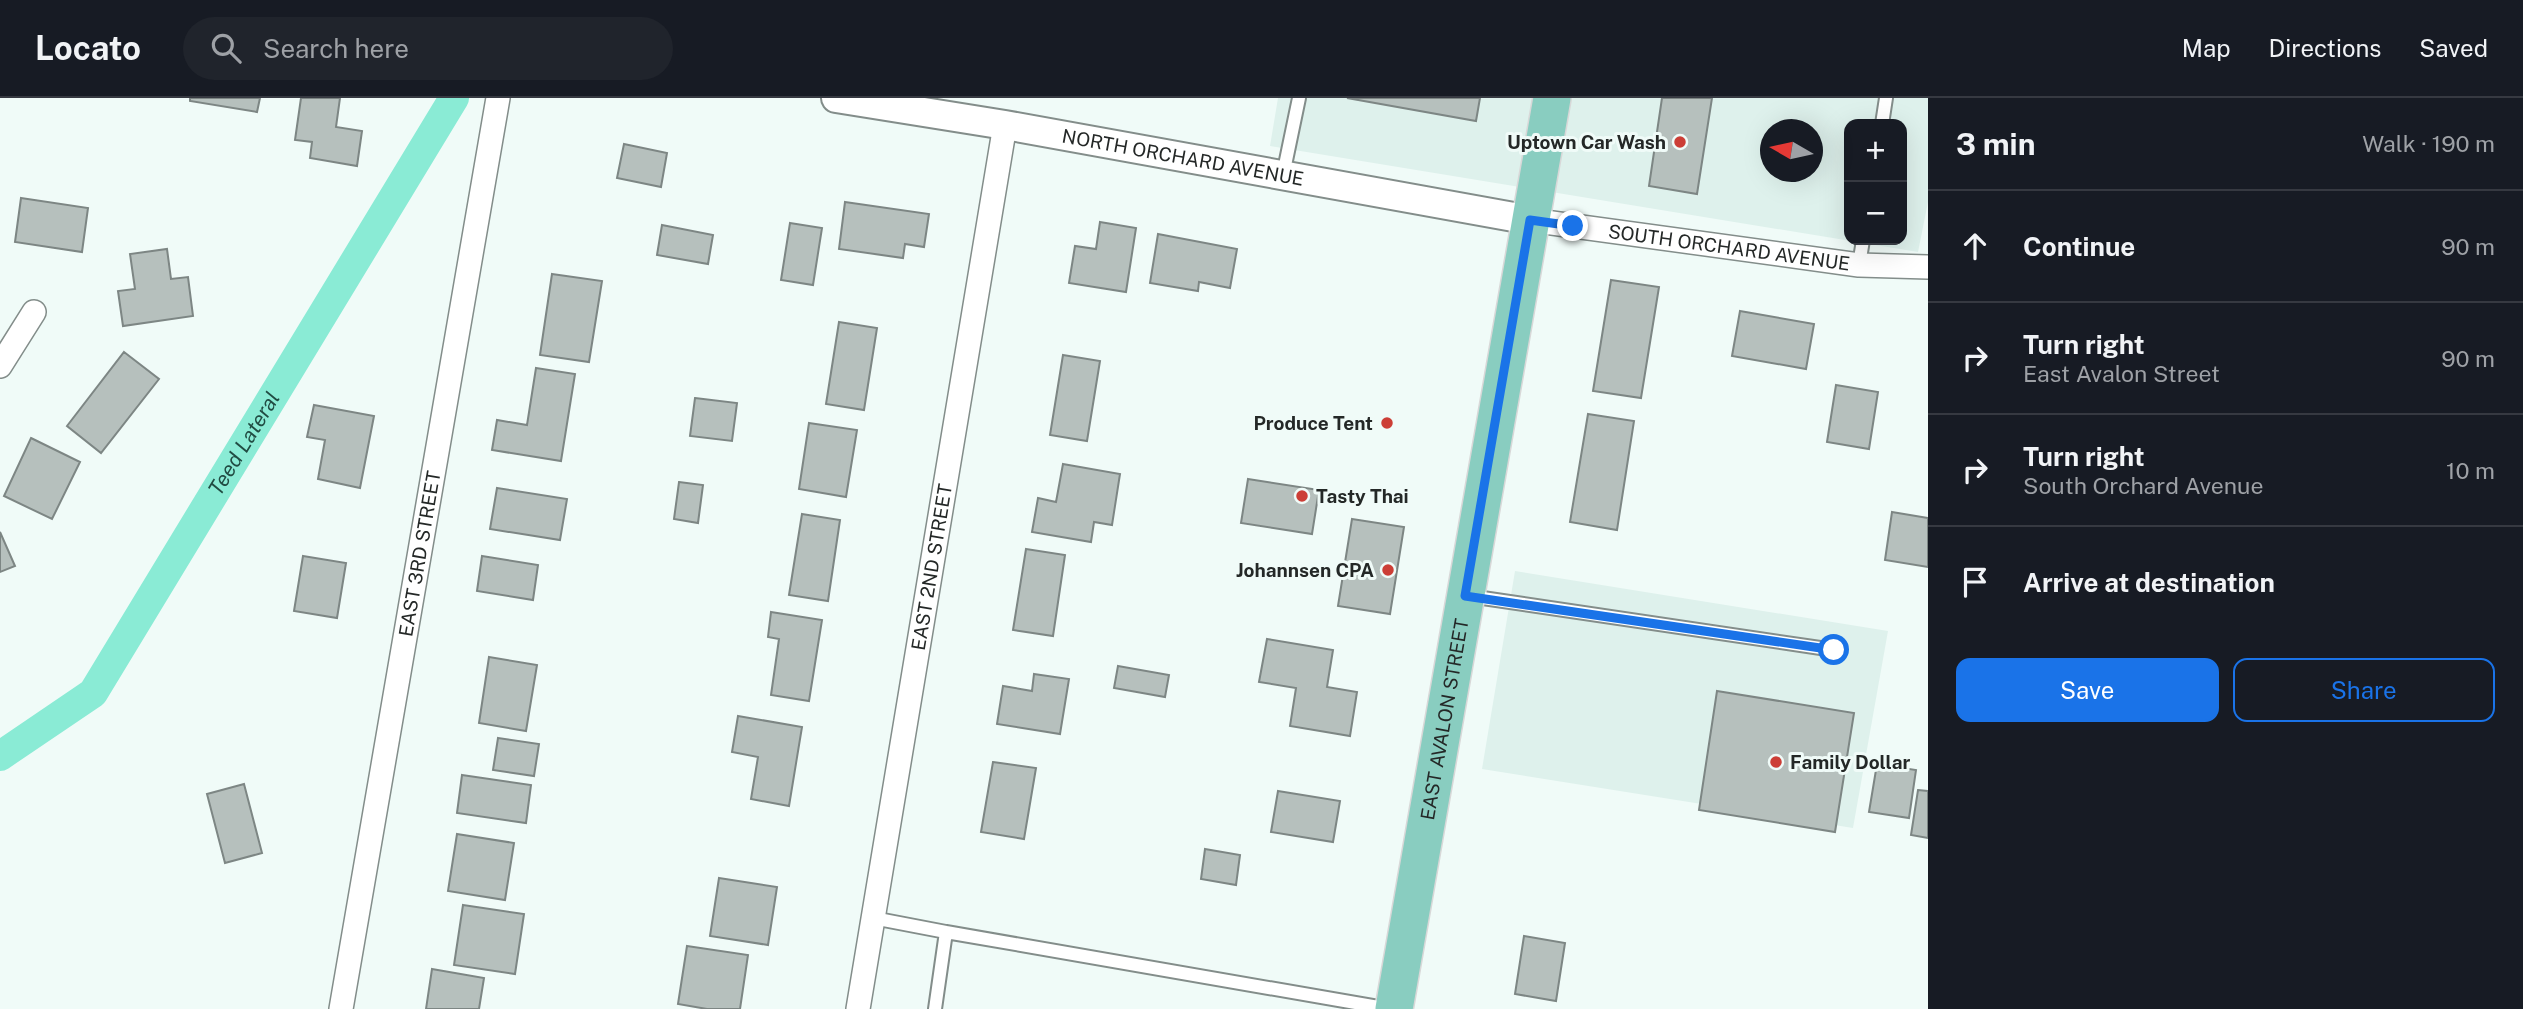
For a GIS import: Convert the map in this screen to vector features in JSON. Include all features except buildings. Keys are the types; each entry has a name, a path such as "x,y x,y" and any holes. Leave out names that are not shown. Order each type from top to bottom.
{"main road":[{"name":"EAST AVALON STREET","path":"1392,1009 1552,98"}],"street":[{"name":"EAST 3RD STREET","path":"341,1009 498,98"},
{"name":"NORTH ORCHARD AVENUE","path":"836,98 1005,125 1530,220"},
{"name":"EAST 2ND STREET","path":"858,1009 1005,125"},
{"name":"SOUTH ORCHARD AVENUE","path":"1530,220 1859,265 1928,267"},
{"path":"0,366 34,312"}],"lane":[{"path":"1283,175 1299,98"},
{"path":"1883,119 1886,98"},
{"path":"1859,265 1862,245"},
{"path":"1465,596 1834,650"},
{"path":"873,918 1392,1009"},
{"path":"935,1009 947,932"}],"shaded area":[{"path":"1278,98 1928,98 1928,202 1918,252 1875,245 1907,245 1907,119 1844,119 1844,240 1270,146"},
{"path":"1515,571 1888,631 1853,828 1482,769"}],"waterway":[{"name":"Teed Lateral","path":"0,756 93,693 454,98"}],"place":[{"name":"Uptown Car Wash","path":"1680,142"},
{"name":"Produce Tent","path":"1387,423"},
{"name":"Tasty Thai","path":"1302,496"},
{"name":"Johannsen CPA","path":"1388,570"},
{"name":"Family Dollar","path":"1776,762"}],"route":[{"path":"1573,226 1530,220 1465,596 1834,650"}]}
